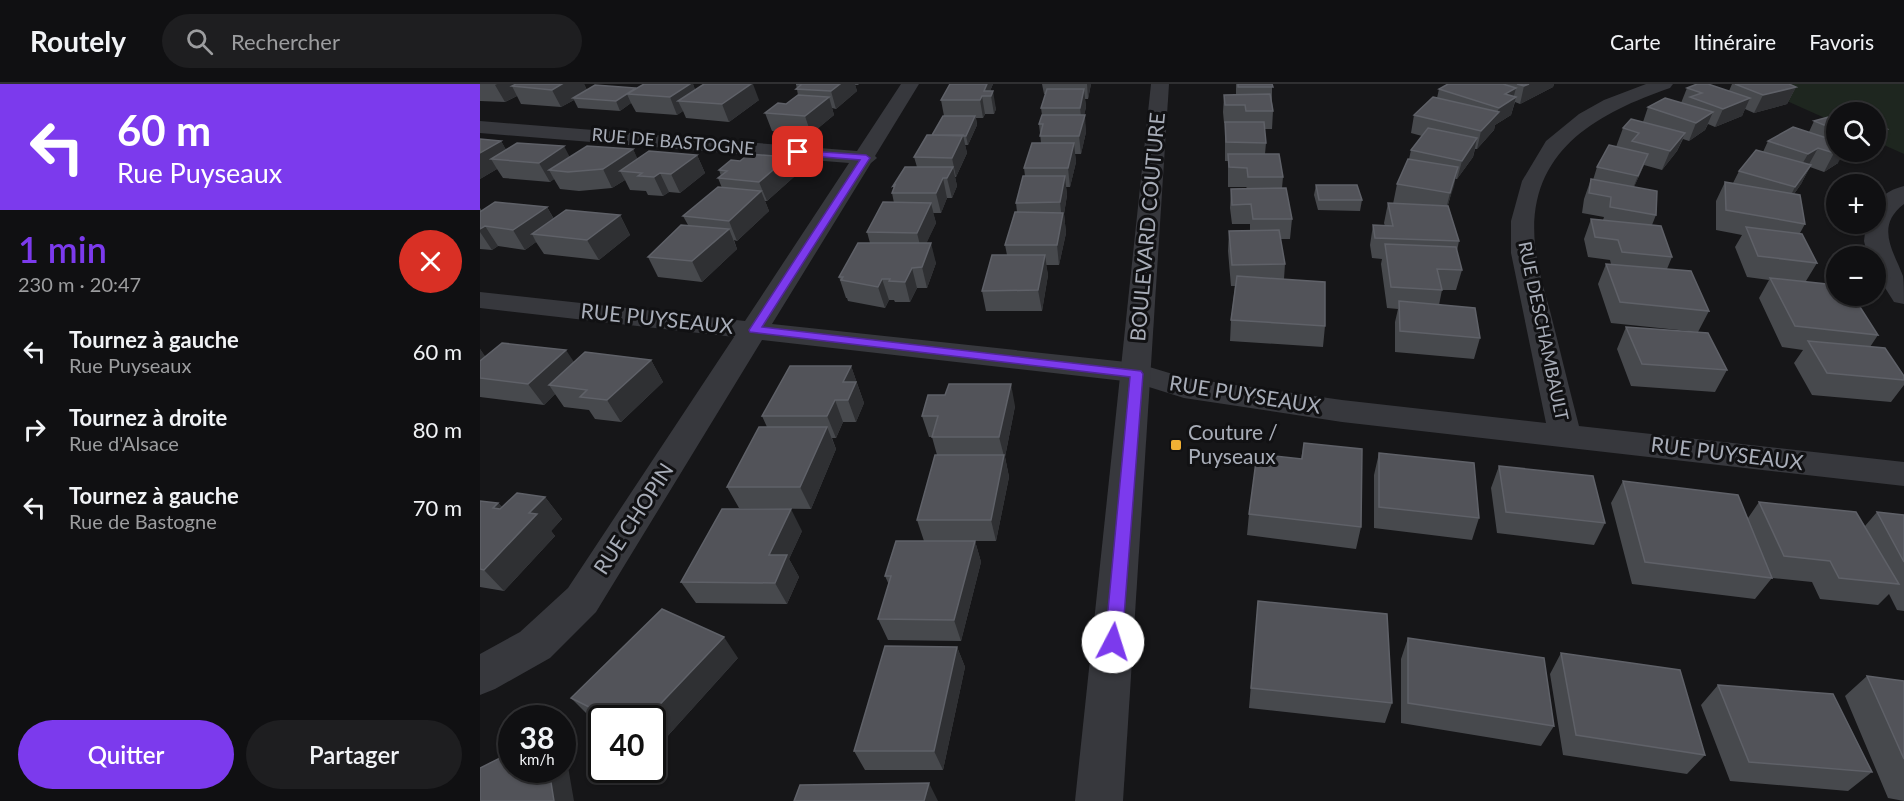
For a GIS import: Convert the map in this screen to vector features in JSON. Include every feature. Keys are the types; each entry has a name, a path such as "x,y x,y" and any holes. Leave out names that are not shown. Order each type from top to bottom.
{"street":[{"name":"RUE CHOPIN","path":"480,676 535,645 582,600 866,158 910,84"},
{"name":"BOULEVARD COUTURE","path":"1099,801 1160,84"},
{"name":"RUE DESCHAMBAULT","path":"1564,435 1530,287 1522,236 1527,194 1542,162 1563,136 1594,114 1628,96 1664,84"},
{"name":"RUE DE BASTOGNE","path":"480,127 866,158"},
{"path":"1904,193 1885,208 1875,232 1882,263 1904,296"},
{"name":"RUE PUYSEAUX","path":"480,300 1136,374 1184,388 1342,411 1904,474"}],"shaded area":[{"path":"1749,84 1904,84 1904,154 1886,146 1886,102 1826,102 1826,119"}],"building":[{"path":"516,84 562,84 552,90 512,86"},
{"path":"644,84 690,84 670,97 627,94"},
{"path":"704,84 751,84 722,104 678,101"},
{"path":"802,84 840,84 831,91 796,89"},
{"path":"950,84 987,84 984,91 993,91 991,96 982,96 980,100 941,100"},
{"path":"1238,84 1272,84 1273,87 1238,87"},
{"path":"1448,84 1503,84 1516,88 1505,94 1516,97 1499,108 1439,89"},
{"path":"1697,84 1708,84 1750,98 1723,109 1690,97 1702,93 1687,88"},
{"path":"1735,84 1789,84 1796,87 1763,95"},
{"path":"595,85 636,88 616,101 573,98"},
{"path":"1047,89 1084,89 1080,108 1041,108"},
{"path":"1270,94 1273,111 1246,111 1245,105 1225,105 1224,95"},
{"path":"798,95 829,97 805,116 765,113 778,103 786,104"},
{"path":"1433,97 1499,112 1481,131 1414,115"},
{"path":"1665,98 1713,112 1696,123 1648,107"},
{"path":"1042,115 1085,115 1079,136 1040,136 1043,124 1039,124"},
{"path":"943,116 975,116 966,136 932,135"},
{"path":"1826,118 1826,126 1814,121"},
{"path":"1631,119 1685,133 1670,151 1632,141 1639,133 1623,128"},
{"path":"1225,122 1264,122 1266,143 1226,142"},
{"path":"1793,127 1826,138 1826,150 1818,148 1808,154 1768,141"},
{"path":"1428,128 1477,138 1462,161 1411,150"},
{"path":"927,135 963,135 952,158 914,157"},
{"path":"480,139 501,141 480,153"},
{"path":"517,143 564,146 539,163 491,159"},
{"path":"1032,143 1074,143 1068,168 1024,168"},
{"path":"1609,145 1648,154 1638,176 1597,167"},
{"path":"587,146 633,149 603,169 568,172 549,170"},
{"path":"1756,150 1811,165 1795,187 1739,171"},
{"path":"649,151 697,155 671,174 660,173 654,177 638,176 642,173 620,171"},
{"path":"749,154 788,157 759,182 718,178 727,171 719,170 731,160 740,161"},
{"path":"1228,154 1279,154 1283,177 1248,177 1247,168 1229,167"},
{"path":"1408,159 1458,167 1450,193 1397,184"},
{"path":"905,167 953,167 947,178 943,178 936,193 892,193 895,185 893,186"},
{"path":"1023,176 1065,176 1060,202 1016,203"},
{"path":"1591,179 1657,191 1656,215 1610,207 1611,197 1589,193"},
{"path":"1725,182 1800,195 1805,224 1726,210"},
{"path":"1316,185 1357,185 1362,200 1319,200"},
{"path":"718,187 761,191 729,221 683,216"},
{"path":"1286,188 1292,219 1253,219 1251,204 1232,205 1231,189"},
{"path":"495,202 547,207 513,230 485,226 480,229 480,212"},
{"path":"883,202 931,203 917,233 867,232"},
{"path":"1388,203 1448,206 1459,241 1375,238 1373,225 1393,226"},
{"path":"566,210 620,215 587,240 532,234"},
{"path":"1015,212 1063,213 1057,245 1005,245"},
{"path":"1591,219 1661,226 1672,257 1622,252 1618,240 1595,237"},
{"path":"681,225 729,229 692,261 648,257"},
{"path":"1746,227 1802,234 1817,263 1758,256"},
{"path":"1279,230 1285,264 1232,265 1229,231"},
{"path":"858,243 931,243 922,267 912,268 905,282 882,279 878,287 841,280 843,277 839,277"},
{"path":"1385,244 1456,247 1462,270 1437,269 1442,290 1391,287"},
{"path":"992,255 1045,255 1038,290 982,291"},
{"path":"1606,264 1691,271 1709,311 1620,302"},
{"path":"1237,276 1325,282 1325,326 1231,320"},
{"path":"1770,278 1826,284 1826,306 1859,306 1878,335 1795,326"},
{"path":"1399,301 1475,308 1480,338 1400,331"},
{"path":"1626,327 1708,333 1727,370 1642,364"},
{"path":"1808,341 1885,348 1904,376 1904,380 1827,373"},
{"path":"502,343 566,350 528,384 480,378 480,361"},
{"path":"585,352 651,360 607,400 580,397 587,390 549,385"},
{"path":"790,366 851,366 843,382 856,382 848,400 835,400 827,416 762,416"},
{"path":"949,384 1011,384 999,437 932,437 938,416 922,416 928,395 945,395"},
{"path":"759,427 827,427 800,487 727,487"},
{"path":"1304,443 1362,449 1361,527 1249,514 1257,454 1302,459"},
{"path":"1379,453 1474,463 1479,518 1379,507"},
{"path":"935,455 1004,455 991,520 917,520"},
{"path":"1499,466 1593,476 1605,523 1506,512"},
{"path":"1623,481 1738,495 1772,578 1645,562"},
{"path":"517,493 545,497 529,513 537,514 484,570 480,569 480,501 498,503 493,508 500,509"},
{"path":"1759,502 1856,512 1899,584 1839,578 1830,561 1784,556"},
{"path":"722,509 791,509 769,555 787,555 775,583 681,582"},
{"path":"1877,512 1904,515 1904,562"},
{"path":"896,541 975,541 954,620 878,619 891,576 885,576"},
{"path":"1258,601 1387,614 1392,703 1251,688"},
{"path":"662,609 724,637 659,705 588,706 571,698"},
{"path":"1408,638 1544,658 1554,726 1408,703"},
{"path":"885,646 957,647 934,751 854,751"},
{"path":"1561,653 1680,670 1705,755 1576,735"},
{"path":"1867,676 1904,681 1904,759"},
{"path":"1718,685 1833,694 1872,772 1749,762"},
{"path":"498,759 498,783 551,783 554,801 480,801 480,768"},
{"path":"929,783 924,801 794,801 800,785"}],"place":[{"name":"Couture / Puyseaux","path":"1176,445"}],"route":[{"path":"798,152 866,158 755,330 1136,374 1113,642"}]}
